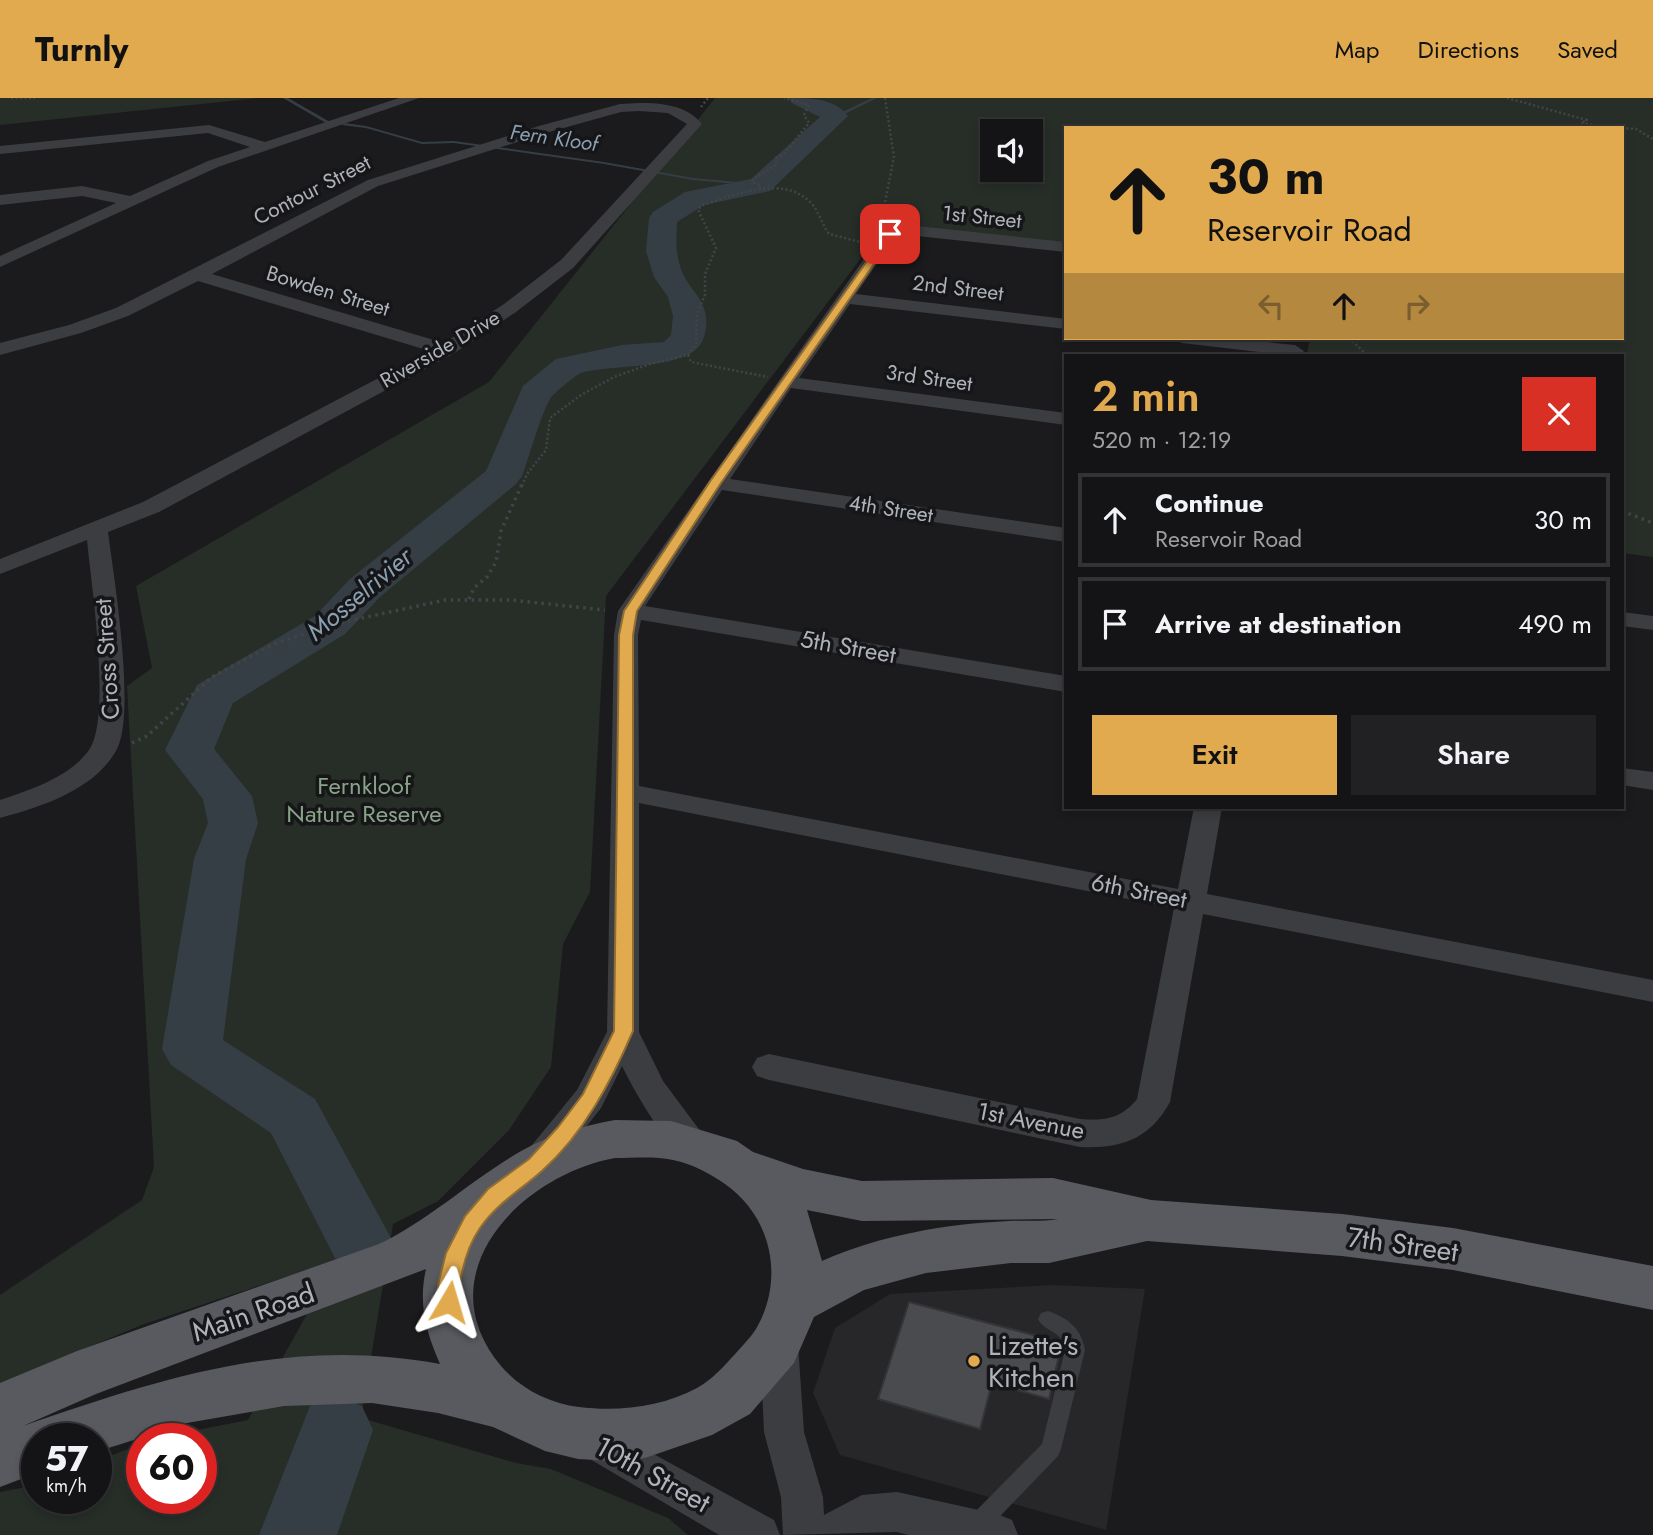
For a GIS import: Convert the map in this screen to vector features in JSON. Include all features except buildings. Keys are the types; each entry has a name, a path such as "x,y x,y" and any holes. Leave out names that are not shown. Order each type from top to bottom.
{"main road":[{"name":"Main Road","path":"0,1409 77,1376 397,1259 435,1239 536,1164 573,1148 614,1139 654,1137 693,1144 743,1168 766,1188 783,1212 791,1231 799,1270 788,1323 758,1372 730,1397 697,1416 661,1429 622,1436 583,1435 540,1425 503,1405 476,1381 458,1351 449,1319 449,1285 457,1253 473,1222 496,1195"},
{"name":"7th Street","path":"743,1168 801,1189 862,1201 1053,1198 1151,1221 1317,1233 1453,1249 1653,1288"},
{"name":"7th Street","path":"788,1323 821,1284 848,1272 904,1255 1012,1242 1048,1242 1151,1221"},
{"name":"Main Road","path":"107,1423 187,1398 284,1381 372,1378 438,1388 503,1405"},
{"path":"0,1461 21,1453"}],"street":[{"path":"0,262 130,201 262,146 412,98"},
{"name":"Contour Street","path":"0,349 75,329 122,312 355,191 407,171 620,108 656,107"},
{"name":"Riverside Drive","path":"0,567 151,508 446,350 548,281 652,173 695,124 686,115 656,107"},
{"path":"0,150 209,129 262,146"},
{"path":"0,200 82,191 130,201"},
{"name":"1st Street","path":"888,239 917,231 1064,247"},
{"path":"536,1164 565,1132 589,1099 609,1065 623,1031 626,635 630,611 786,382 888,239"},
{"name":"Bowden Street","path":"197,275 446,350"},
{"name":"2nd Street","path":"845,298 1064,324"},
{"path":"1205,340 1296,348"},
{"name":"3rd Street","path":"786,382 1064,419"},
{"name":"4th Street","path":"716,483 1064,535"},
{"name":"Cross Street","path":"0,809 59,787 86,767 104,749 111,731 112,698 97,530"},
{"name":"5th Street","path":"630,611 1064,684"},
{"path":"1624,619 1653,624"},
{"path":"1624,776 1653,781"},
{"name":"6th Street","path":"625,792 1653,991"},
{"name":"1st Avenue","path":"769,1067 1080,1133 1119,1131 1135,1124 1147,1114 1153,1102 1208,809"},
{"path":"623,1031 650,1089 693,1144"},
{"path":"788,1323 784,1433 802,1497 804,1535"},
{"name":"10th Street","path":"583,1435 759,1535"},
{"path":"830,1535 862,1516 884,1512 910,1513 985,1532"}],"lane":[{"path":"985,1532 1051,1449 1074,1350 1072,1336 1066,1328 1048,1319"}],"path":[{"path":"11,98 35,98"},
{"path":"760,189 760,185 752,182 753,179 776,165 776,158 783,155 809,123 804,115 809,105 784,98"},
{"path":"469,599 474,588 487,577 496,562 501,531 527,474 546,450 550,418 570,401 609,377 669,358 688,355 696,344 697,314 705,295 705,275 716,248 708,237 698,209 721,199 760,189 777,188 809,199 821,218 823,229 831,236 888,239 884,206 894,157 885,98"},
{"path":"1507,98 1587,120 1581,123 1600,126"},
{"path":"1624,128 1636,130 1653,139"},
{"path":"1351,340 1366,354"},
{"path":"688,355 691,362 705,367 746,372 786,382"},
{"path":"1624,512 1653,523"},
{"path":"104,749 118,748 147,736 212,677 274,644 330,625 380,617 435,602 469,599 630,611"}],"shaded area":[{"path":"1052,1285 1145,1289 1106,1530 840,1455 813,1393 835,1328 890,1294"}],"green space":[{"path":"0,98 258,98 0,125"},
{"name":"Fernkloof Nature Reserve","path":"715,98 1653,98 1653,557 1624,553 1624,354 1307,354 1310,340 1624,340 1624,126 1064,126 1064,244 886,225 606,596 590,892 563,944 551,1067 509,1130 438,1201 393,1224 361,1418 516,1463 551,1469 668,1518 688,1535 0,1535 0,1492 21,1488 21,1514 112,1514 112,1455 126,1450 126,1514 217,1514 217,1426 248,1420 337,1260 144,1324 0,1384 0,1295 142,1200 154,1167 127,686 152,668 136,586 489,382"}],"waterway":[{"name":"Fern Kloof","path":"285,98 328,122"},
{"name":"Mosselrivier","path":"358,1238 293,1116 192,1049 220,859 233,823 227,796 189,750 213,695 330,625 365,588 503,476 535,393 568,366 622,355 673,351 687,338 689,316 684,296 669,277 661,251 663,218 695,198 760,185 836,116 801,98"},
{"path":"836,116 875,98"},
{"name":"Fern Kloof","path":"344,124 366,127 422,143 454,142 604,163 693,179 760,185"},
{"name":"Mosselrivier","path":"298,1535 336,1430"}],"place":[{"name":"Lizette's Kitchen","path":"974,1361"}],"route":[{"path":"449,1302 449,1285 457,1253 473,1222 496,1195 536,1164 565,1132 609,1065 623,1031 626,635 630,611 637,597 890,234"}]}
